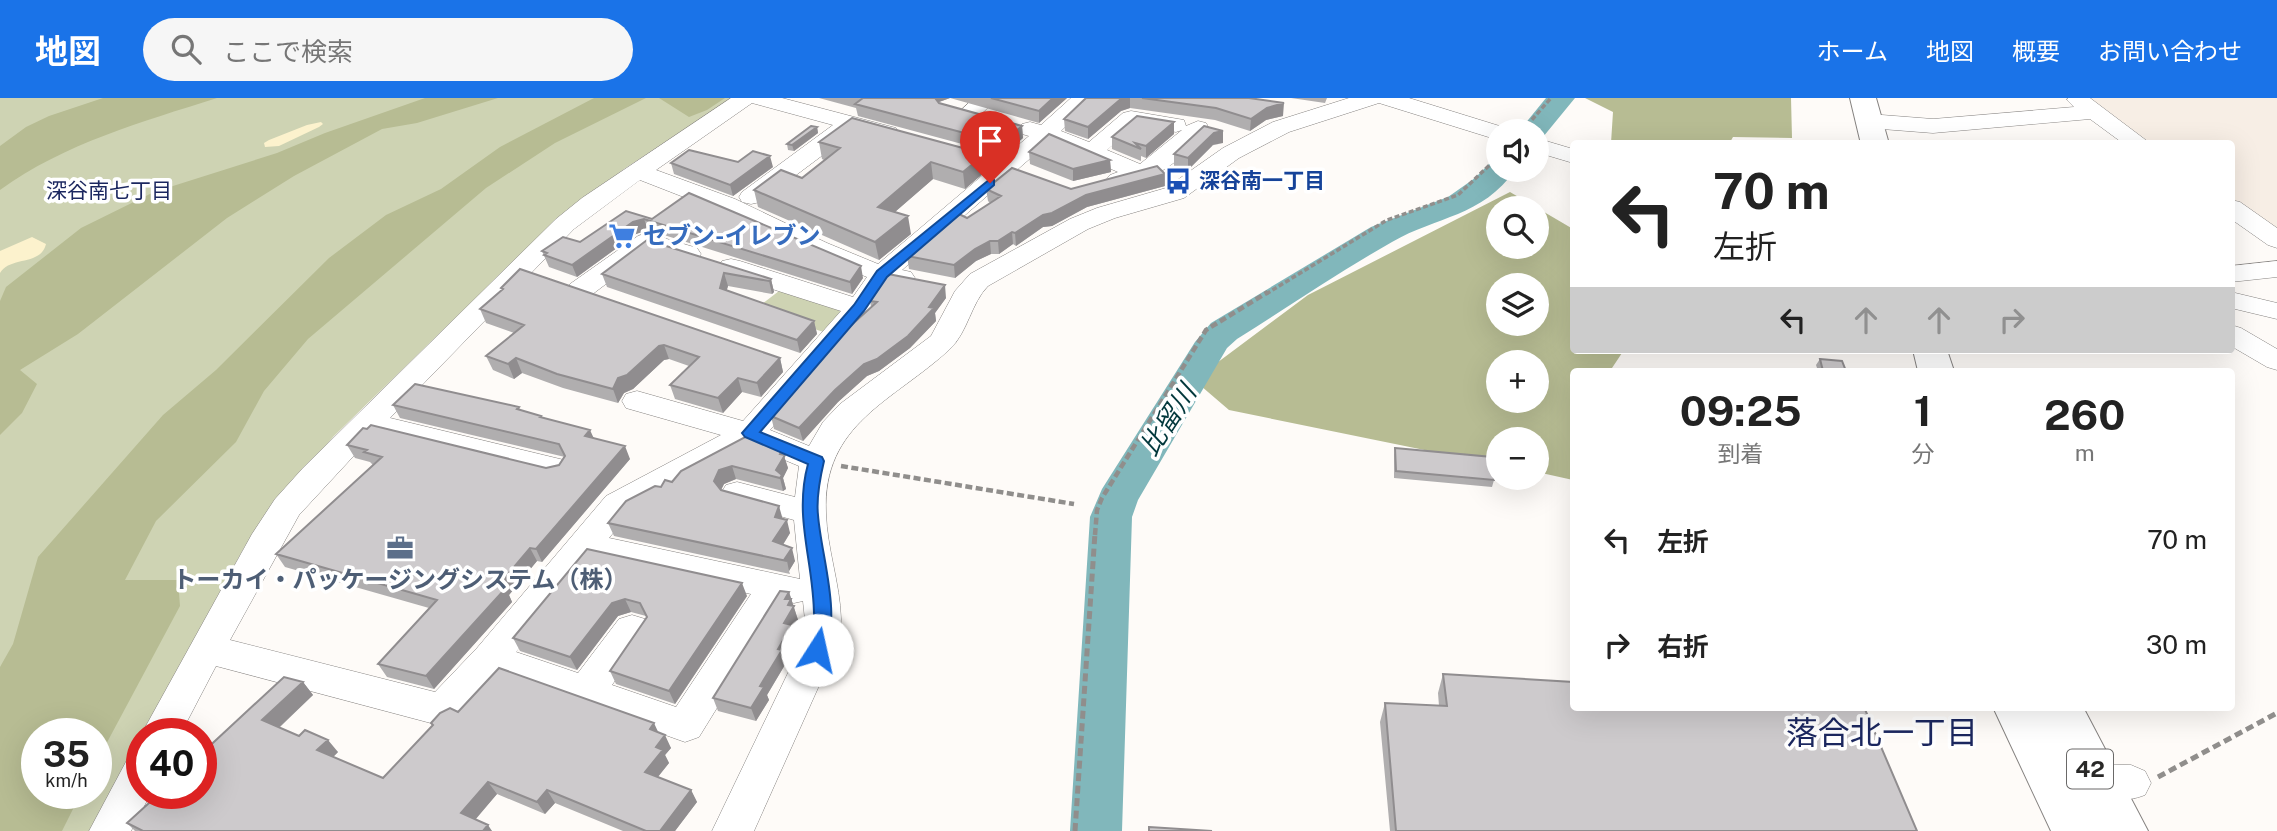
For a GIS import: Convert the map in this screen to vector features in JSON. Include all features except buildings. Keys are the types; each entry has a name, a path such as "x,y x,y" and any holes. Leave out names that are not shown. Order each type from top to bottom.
{"main road":[{"path":"1845,98 1866,126"},
{"name":"42","path":"2018,711 2076,831"},
{"name":"42","path":"2062,711 2113,782 2123,831"}],"street":[{"path":"561,284 565,224 746,98"},
{"path":"757,98 904,138"},
{"path":"206,649 442,710 490,658 618,504 750,433 796,364 859,308 882,274 1019,171 1045,133 1084,98"},
{"path":"638,172 736,209 802,241 882,274 947,287 989,273 1079,224 1106,213 1175,193 1213,164 1297,120 1371,98"},
{"path":"1386,98 1486,129"},
{"path":"2074,98 2134,140"},
{"path":"1283,106 1324,112"},
{"path":"959,110 996,113 1142,174"},
{"path":"1866,126 1933,126 2095,112"},
{"path":"1092,151 1131,118 1214,131 1252,142"},
{"path":"736,209 851,123"},
{"path":"1097,186 1142,174 1214,131"},
{"path":"1549,149 1570,155"},
{"path":"983,160 1019,171"},
{"path":"2235,211 2277,240"},
{"path":"169,718 264,542 313,476 366,422 561,284 647,241 859,308"},
{"path":"2235,274 2277,269"},
{"path":"733,831 817,650 823,620 809,512 810,486 816,461 834,429 851,411 942,341 947,287"},
{"path":"2235,301 2277,311"},
{"path":"2235,336 2277,361"},
{"path":"636,401 750,433 816,461"},
{"path":"366,422 554,468"},
{"path":"737,494 809,512"},
{"path":"584,545 774,587 801,590 818,586"},
{"path":"490,658 685,726 774,587"},
{"path":"586,691 632,629"},
{"path":"110,831 126,800"}],"path":[{"path":"1533,119 1551,98"},
{"path":"1075,831 1097,510 1202,334 1387,220 1458,195 1486,168"},
{"path":"816,461 1074,504"},
{"path":"2113,782 2168,774 2277,713"}],"shaded area":[{"path":"2080,98 2277,98 2277,231 2235,203 2235,140 2143,140"}],"green space":[{"path":"0,98 734,98 624,169 524,251 334,436 282,496 245,546 151,718 126,718 126,765 112,791 112,718 21,718 21,809 102,809 90,831 0,831"},
{"path":"103,98 217,98 105,135 51,159 0,190 0,146 26,127 49,116"},
{"path":"425,98 498,98 417,123 382,129 294,176 227,218 78,334 20,370 37,384 22,413 0,435 0,301 6,287 81,228 154,192 277,153"},
{"path":"594,98 646,98 555,143 486,188 308,339 264,391 236,442 156,521 125,580 178,580 180,606 112,733 112,718 21,718 21,809 73,809 62,831 0,831 0,667 13,644 38,557 163,415 216,370 329,258 386,215 441,189 500,147"},
{"path":"659,98 725,98 707,110 689,117"},
{"path":"1585,98 1791,98 1792,138 1611,140 1613,112"},
{"path":"1486,204 1486,259 1549,259 1549,215 1570,227 1570,354 1621,354 1612,368 1570,368 1570,479 1549,475 1549,427 1486,427 1486,463 1229,410 1194,380 1308,295"},
{"path":"779,291 844,311 830,334 754,310"}],"sand":[{"path":"321,122 323,124 319,127 279,146 265,147 264,143 269,140"},
{"path":"32,237 46,244 43,251 32,258 11,264 0,273 0,251"}],"waterway":[{"name":"比留川","path":"1543,119 1561,98"},
{"name":"比留川","path":"1096,831 1111,517 1117,499 1213,342 1224,331 1382,234 1459,204 1489,182"}],"place":[{"name":"深谷南一丁目","path":"1178,181"},
{"name":"セブン-イレブン","path":"622,236"},
{"name":"トーカイ・パッケージングシステム（株）","path":"400,548"}],"district":[{"name":"深谷南七丁目","path":"109,191"},
{"name":"落合北一丁目","path":"1882,733"}],"route":[{"path":"817,650 823,620 809,512 811,479 816,461 750,433 859,308 882,274 990,183"}]}
